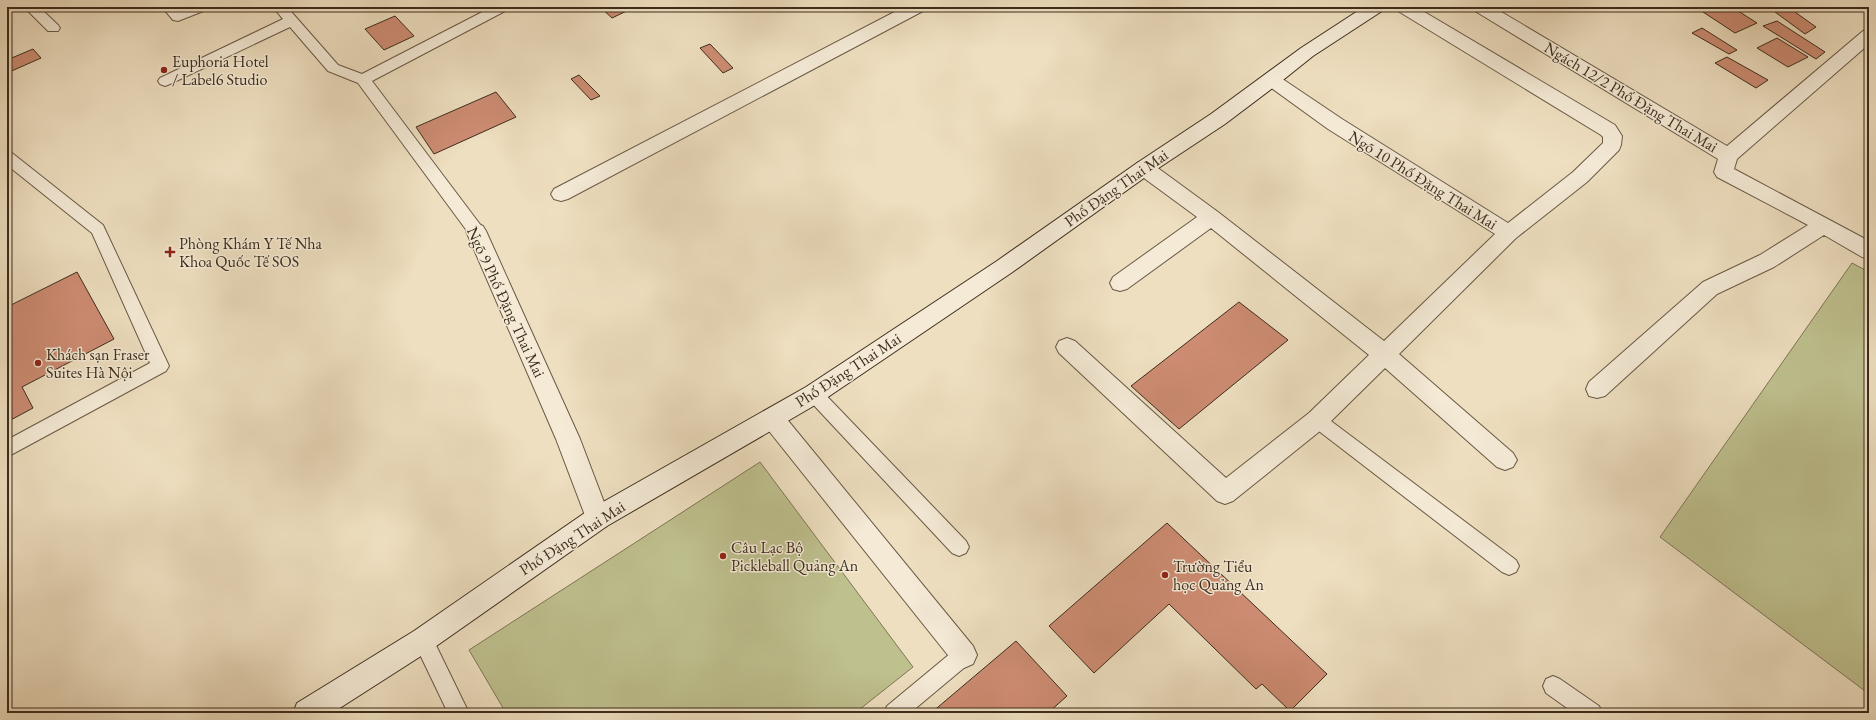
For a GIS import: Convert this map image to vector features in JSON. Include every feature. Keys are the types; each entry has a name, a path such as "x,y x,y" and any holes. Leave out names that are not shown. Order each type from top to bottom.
{"street":[{"path":"561,194 917,7"},
{"name":"Phố Đặng Thai Mai","path":"307,713 422,640 598,518 814,394 1004,267 1144,168 1218,119 1272,80 1307,52 1376,7"},
{"name":"Ngõ 10 Phố Đặng Thai Mai","path":"1272,80 1341,128 1509,234 1580,177 1612,145 1614,136 1608,130 1404,7"},
{"name":"Ngách 12/2 Phố Đặng Thai Mai","path":"1481,7 1728,156 1724,172 1824,225 1869,251"},
{"path":"1728,156 1869,35"},
{"path":"1144,168 1211,217 1385,355 1505,460"},
{"path":"1120,283 1211,217"},
{"path":"1597,389 1710,288 1767,261 1824,225"},
{"name":"Ngõ 9 Phố Đặng Thai Mai","path":"476,231 568,439 598,518"},
{"path":"1067,347 1225,493 1317,420 1509,234"},
{"path":"772,419 964,656"}],"lane":[{"path":"31,7 53,28"},
{"path":"169,7 178,17 201,7"},
{"path":"280,7 333,68 363,80 502,7"},
{"path":"165,81 291,21"},
{"name":"Ngõ 9 Phố Đặng Thai Mai","path":"363,80 476,231"},
{"path":"7,157 98,229 160,366 7,449"},
{"path":"814,394 959,546"},
{"path":"1317,420 1509,566"},
{"path":"422,640 459,713"},
{"path":"894,713 964,656"},
{"path":"1553,686 1592,713"}],"green space":[{"path":"1852,263 1869,272 1869,694 1660,537"},
{"name":"Câu Lạc Bộ Pickleball Quảng An","path":"760,462 913,667 855,713 506,713 469,650"}],"building":[{"path":"600,7 635,7 612,18"},
{"path":"1707,7 1732,7 1757,23 1735,33 1700,10"},
{"path":"1784,7 1788,7 1816,27 1805,34 1775,12"},
{"path":"395,16 414,36 384,50 365,29"},
{"path":"1777,21 1825,52 1816,59 1763,26"},
{"path":"1702,28 1737,50 1729,54 1692,33"},
{"path":"1777,38 1808,57 1788,67 1757,48"},
{"path":"710,44 733,68 723,73 700,48"},
{"path":"33,49 41,58 7,73 7,60"},
{"path":"1727,57 1768,80 1756,88 1715,63"},
{"path":"579,75 600,96 591,100 571,79"},
{"path":"496,92 516,117 434,154 416,127"},
{"name":"Khách sạn Fraser Suites Hà Nội","path":"77,272 114,339 22,387 33,408 7,422 7,307"},
{"path":"1239,302 1288,340 1179,429 1131,386"},
{"path":"1167,523 1327,674 1290,711 1262,684 1256,689 1169,604 1094,673 1049,626"},
{"path":"1016,641 1067,696 1048,713 931,713"}],"place":[{"name":"Euphoria Hotel / Label6 Studio","path":"164,70"},
{"name":"Phòng Khám Y Tế Nha Khoa Quốc Tế SOS","path":"170,252"},
{"name":"Khách sạn Fraser Suites Hà Nội","path":"38,363"},
{"name":"Câu Lạc Bộ Pickleball Quảng An","path":"723,556"},
{"name":"Trường Tiểu học Quảng An","path":"1165,575"}]}
